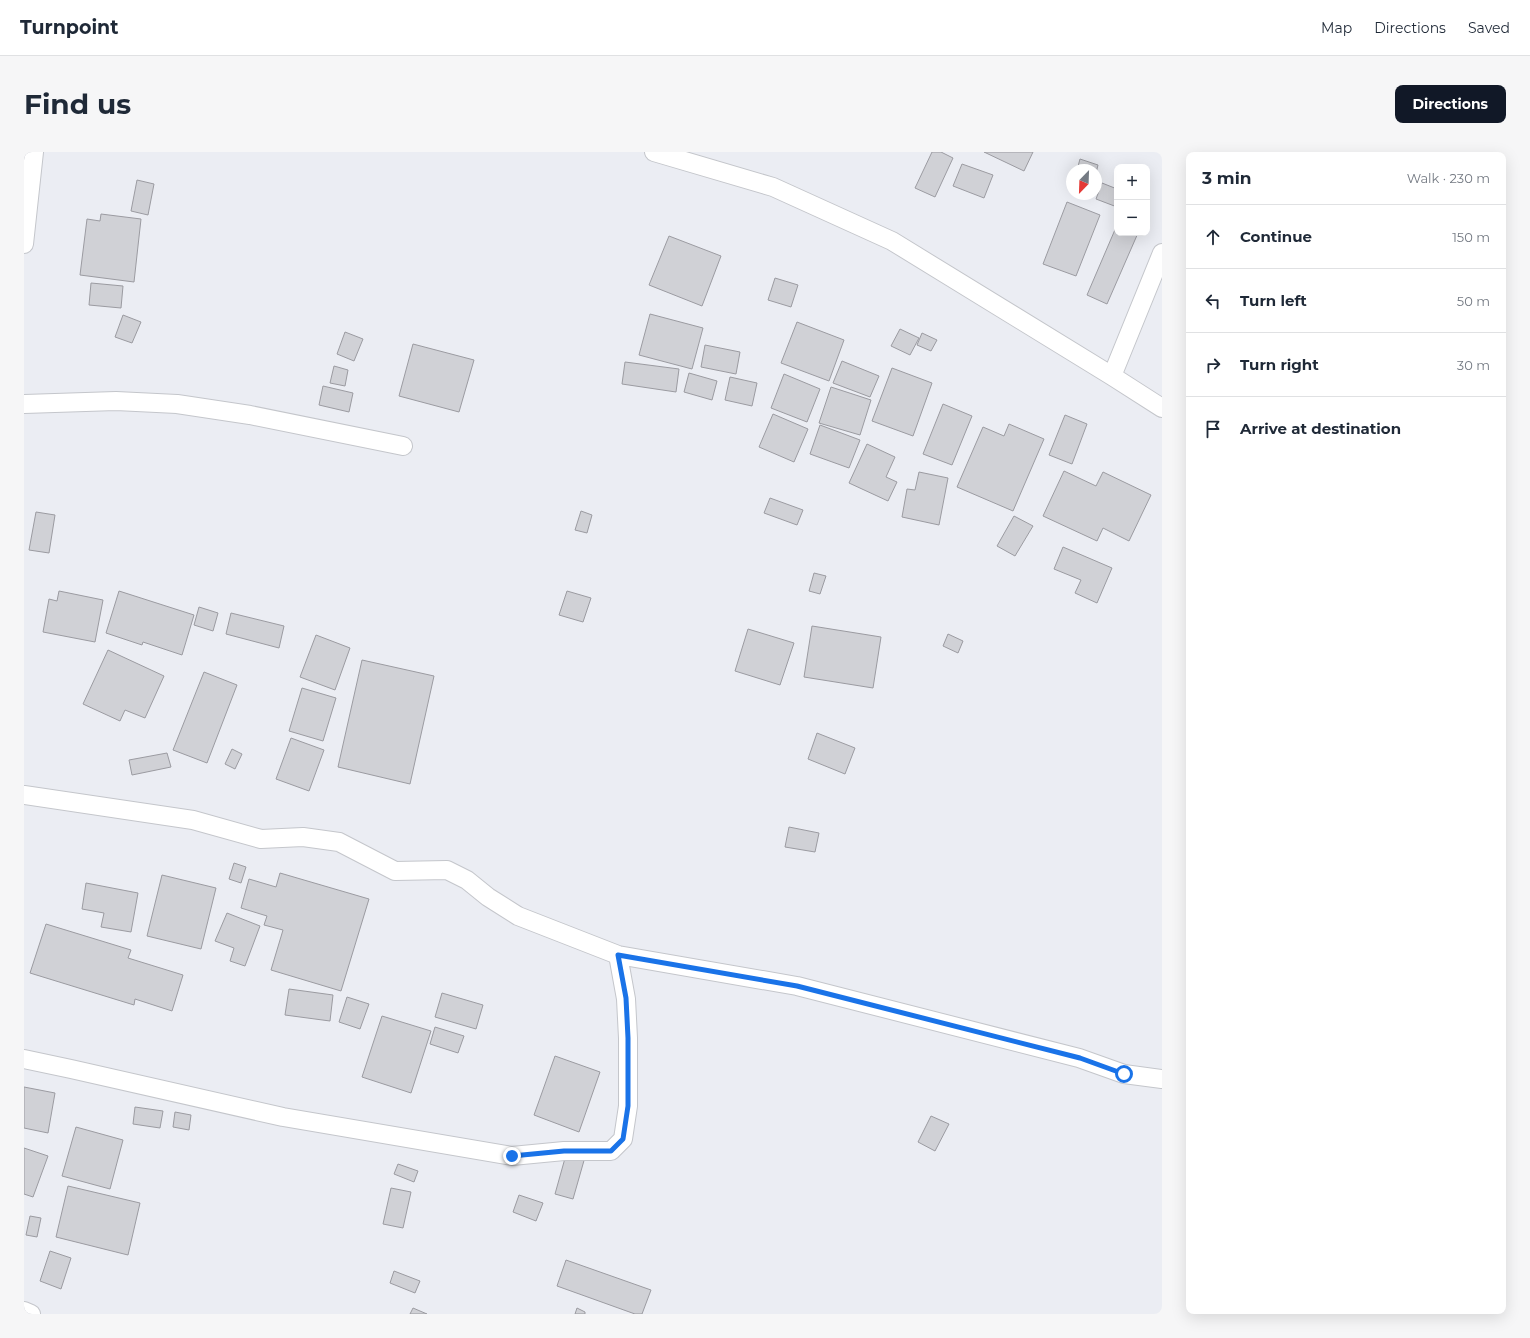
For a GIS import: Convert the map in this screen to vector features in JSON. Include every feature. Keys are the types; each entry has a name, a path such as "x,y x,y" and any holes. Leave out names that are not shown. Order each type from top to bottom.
{"street":[{"path":"24,244 34,152"},
{"path":"654,152 773,187 892,241 1162,408"},
{"path":"1112,376 1162,253"},
{"path":"24,404 116,402 177,404 250,415 403,446"},
{"path":"24,794 193,820 261,839 303,837 339,842 395,871 421,872 446,870 467,880 488,897 518,916 618,955 797,986 1080,1058 1124,1074 1162,1079"},
{"path":"24,1059 283,1117 512,1156 564,1151 611,1151 623,1139 628,1106 628,1038 626,998 618,955"},
{"path":"24,1311 31,1314"}],"building":[{"path":"932,152 941,152 953,158 935,197 915,188"},
{"path":"984,152 1033,152 1024,171"},
{"path":"1080,159 1095,164 1079,164"},
{"path":"962,164 993,175 984,198 953,186"},
{"path":"137,180 154,184 148,215 131,211"},
{"path":"1102,183 1114,188 1114,206 1099,200 1102,200"},
{"path":"1067,202 1100,215 1076,276 1043,264"},
{"path":"101,214 141,219 134,282 80,275 87,219 100,221"},
{"path":"1114,232 1114,236 1137,236 1107,304 1087,295"},
{"path":"669,236 721,256 702,306 649,285"},
{"path":"775,278 798,285 791,307 768,300"},
{"path":"91,283 123,286 121,308 89,305"},
{"path":"650,314 703,328 692,369 639,355"},
{"path":"123,315 141,322 132,343 115,337"},
{"path":"797,322 844,340 829,381 781,363"},
{"path":"900,329 919,338 910,355 891,346"},
{"path":"345,332 363,339 354,361 337,354"},
{"path":"922,333 937,340 931,351 917,345"},
{"path":"413,344 474,360 459,412 399,396"},
{"path":"705,345 740,352 736,374 701,367"},
{"path":"842,361 879,376 870,397 833,383"},
{"path":"625,362 679,369 676,392 622,384"},
{"path":"334,366 348,370 345,386 330,383"},
{"path":"892,368 932,383 913,436 872,421"},
{"path":"689,373 717,381 712,400 684,392"},
{"path":"784,374 820,389 807,422 771,408"},
{"path":"730,377 757,383 752,406 725,400"},
{"path":"323,386 353,393 349,412 319,405"},
{"path":"831,387 871,400 860,435 819,423"},
{"path":"943,404 972,416 952,465 923,454"},
{"path":"773,414 808,429 794,462 759,447"},
{"path":"1065,415 1087,424 1072,464 1049,455"},
{"path":"1009,424 1044,439 1013,511 957,487 983,427 1004,436"},
{"path":"820,425 860,440 849,468 810,454"},
{"path":"867,444 895,457 886,477 897,482 888,501 849,483"},
{"path":"1064,471 1096,486 1103,472 1151,495 1129,541 1103,528 1097,541 1043,516"},
{"path":"919,472 948,478 939,525 902,517 907,489 915,490"},
{"path":"770,498 803,510 797,525 764,513"},
{"path":"581,511 592,515 587,533 575,530"},
{"path":"36,512 55,515 49,553 29,550"},
{"path":"1014,516 1033,526 1015,556 997,546"},
{"path":"1063,547 1112,568 1097,603 1075,593 1081,580 1054,569"},
{"path":"814,573 826,576 820,594 809,591"},
{"path":"59,591 103,600 95,642 43,632 49,599 57,601"},
{"path":"119,591 194,615 182,655 143,642 142,645 106,633"},
{"path":"567,591 591,598 583,622 559,615"},
{"path":"199,607 218,613 213,631 194,625"},
{"path":"231,613 284,626 279,648 226,634"},
{"path":"812,626 881,637 873,688 804,677"},
{"path":"748,629 794,643 780,685 735,671"},
{"path":"948,634 963,641 958,653 943,646"},
{"path":"316,635 350,648 335,690 300,677"},
{"path":"108,650 164,676 145,718 125,710 120,721 83,704"},
{"path":"362,660 434,676 410,784 338,767"},
{"path":"204,672 237,685 207,763 173,750"},
{"path":"302,688 336,698 323,741 289,731"},
{"path":"817,733 855,748 845,774 808,759"},
{"path":"291,738 324,750 309,791 276,779"},
{"path":"232,749 242,754 235,769 225,764"},
{"path":"167,753 171,767 132,775 129,760"},
{"path":"789,827 819,833 815,852 785,847"},
{"path":"234,863 246,867 241,883 229,879"},
{"path":"280,873 369,899 341,991 271,970 283,930 264,925 267,916 241,908 249,879 276,887"},
{"path":"162,875 216,888 201,949 147,936"},
{"path":"86,883 138,893 131,932 101,927 104,913 82,909"},
{"path":"227,913 260,926 245,966 230,961 234,948 215,941"},
{"path":"46,924 131,950 128,958 183,975 172,1011 135,999 134,1005 30,973"},
{"path":"289,989 333,995 330,1021 285,1015"},
{"path":"442,993 483,1005 476,1029 435,1017"},
{"path":"347,997 369,1004 360,1029 339,1022"},
{"path":"382,1016 431,1031 411,1093 362,1077"},
{"path":"435,1027 464,1036 458,1053 430,1044"},
{"path":"555,1056 600,1072 579,1132 534,1115"},
{"path":"24,1087 55,1093 48,1133 24,1128"},
{"path":"135,1107 163,1111 160,1128 133,1124"},
{"path":"175,1112 191,1115 189,1130 173,1127"},
{"path":"931,1116 949,1124 935,1151 918,1142"},
{"path":"76,1127 123,1140 110,1189 62,1176"},
{"path":"24,1148 48,1156 33,1197 24,1194"},
{"path":"567,1151 585,1157 573,1199 555,1194"},
{"path":"398,1164 418,1171 414,1182 394,1174"},
{"path":"68,1186 140,1203 128,1255 56,1237"},
{"path":"391,1188 411,1192 403,1228 383,1224"},
{"path":"519,1195 543,1203 536,1221 513,1212"},
{"path":"30,1216 41,1218 37,1237 26,1235"},
{"path":"50,1251 71,1258 61,1289 40,1281"},
{"path":"566,1260 651,1290 642,1314 635,1314 557,1286"},
{"path":"394,1271 420,1281 415,1293 390,1283"},
{"path":"413,1308 427,1314 410,1314"},
{"path":"577,1308 585,1312 585,1314 575,1314"}],"route":[{"path":"512,1156 564,1151 611,1151 623,1139 628,1106 628,1038 626,998 618,955 797,986 1080,1058 1124,1074"}]}
